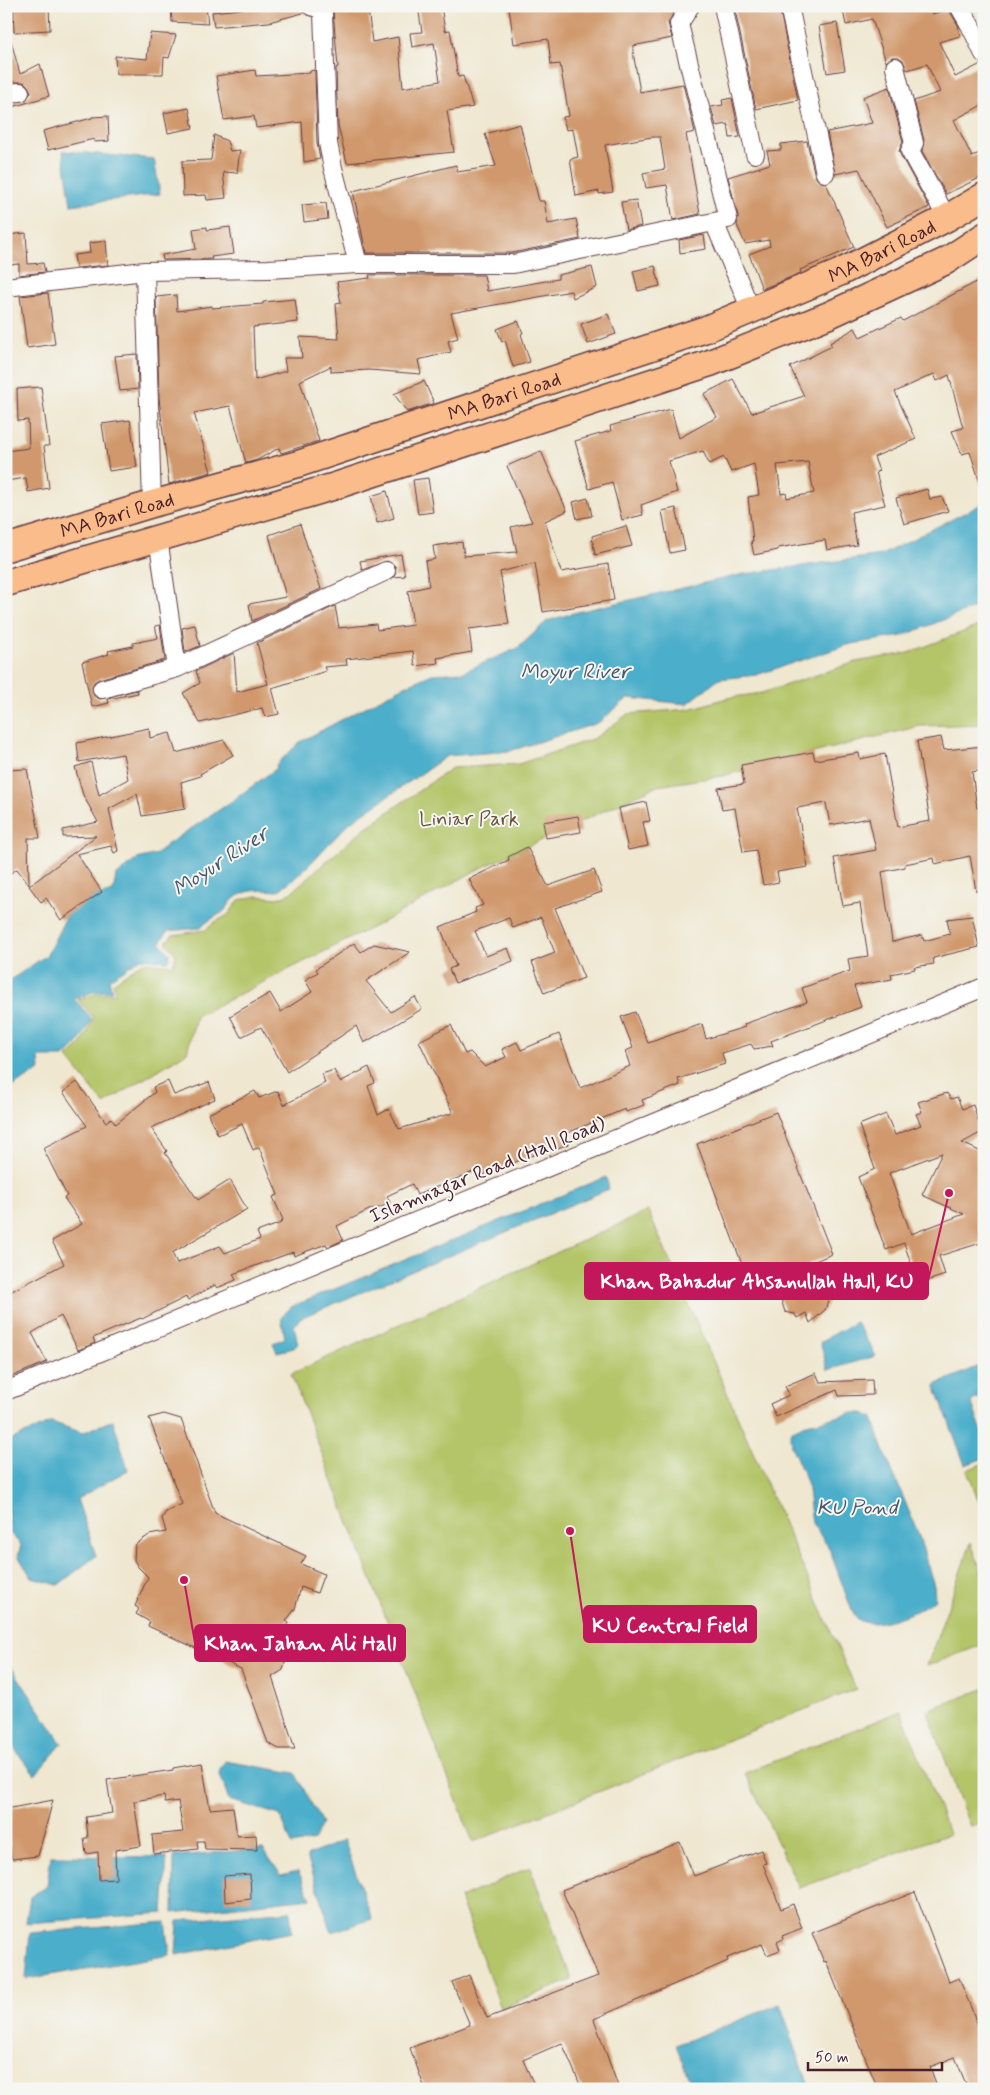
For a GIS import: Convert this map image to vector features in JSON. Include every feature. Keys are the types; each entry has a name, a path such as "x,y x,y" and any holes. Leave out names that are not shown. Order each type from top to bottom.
{"main road":[{"name":"MA Bari Road","path":"6,548 152,504 298,464 706,328 839,273 947,218 984,196"},
{"name":"MA Bari Road","path":"6,582 332,487 710,363 829,315 946,261 984,236"}],"street":[{"path":"311,6 322,9 323,13 328,143 358,264"},
{"path":"6,287 145,271 268,269 358,264 513,264 728,219 679,24 690,6"},
{"path":"723,6 755,154"},
{"path":"789,6 825,173"},
{"path":"959,6 984,54"},
{"path":"894,67 914,143 910,151 947,218"},
{"path":"714,222 751,310"},
{"path":"145,271 152,504"},
{"path":"158,538 177,668"},
{"path":"102,689 177,668 386,571"},
{"name":"Islamnagar Road (Hall Road)","path":"6,1390 984,987"}],"green space":[{"name":"Liniar Park","path":"984,624 984,724 920,726 722,776 657,786 475,871 381,923 196,1016 187,1052 104,1104 67,1057 82,1043 94,1018 78,1000 96,994 116,993 113,983 143,962 173,965 176,955 166,942 172,935 206,930 215,922 228,915 239,900 257,896 278,898 289,894 365,828 452,768 519,764 595,738 628,714 690,709 727,698 762,693 856,662 908,653"},
{"path":"648,1211 856,1689 473,1842 291,1374"},
{"path":"984,1463 984,1515 967,1470"},
{"path":"971,1542 984,1580 984,1644 927,1666"},
{"path":"984,1689 984,1823 970,1827 927,1710"},
{"path":"901,1711 949,1834 799,1888 745,1773"},
{"path":"530,1867 572,1980 501,2008 460,1898"}],"water":[{"path":"63,151 154,159 160,194 71,205"},
{"name":"Moyur River","path":"984,503 984,604 902,636 851,644 756,675 719,679 687,704 628,698 598,723 510,751 447,756 349,823 302,872 278,891 267,890 243,893 232,901 223,912 201,928 167,931 160,943 170,954 168,961 141,958 109,980 112,991 93,992 74,999 92,1019 79,1042 64,1057 39,1057 40,1070 6,1090 6,983 47,955 69,911 90,898 113,892 116,876 137,859 157,854 165,846 228,804 277,768 276,765 300,742 401,688 432,674 463,672 518,648 547,621 577,612 744,574 881,555"},
{"path":"606,1177 609,1189 300,1318 294,1326 298,1344 294,1348 277,1352 273,1343 285,1338 281,1318 291,1307"},
{"path":"856,1322 876,1356 828,1370 820,1342"},
{"path":"984,1364 984,1396 971,1401 984,1437 984,1458 965,1465 935,1385"},
{"name":"KU Pond","path":"853,1413 864,1413 873,1418 884,1451 918,1533 934,1586 935,1599 929,1604 909,1614 874,1623 864,1622 857,1618 852,1611 829,1548 812,1523 807,1482 791,1445 790,1436 793,1430 803,1425"},
{"path":"113,1420 128,1470 77,1499 96,1556 58,1585 32,1578 18,1556 21,1545 10,1533 6,1492 11,1480 6,1469 6,1442 52,1422 82,1433"},
{"path":"6,1659 62,1744 35,1775 6,1738"},
{"path":"225,1761 295,1773 322,1823 314,1840 292,1845 280,1815 229,1800 219,1772"},
{"path":"344,1840 372,1919 332,1932 307,1856"},
{"path":"263,1849 281,1875 298,1871 311,1898 173,1913 174,1856"},
{"path":"51,1856 167,1857 163,1913 26,1923 30,1897 47,1886"},
{"path":"290,1911 292,1932 176,1955 178,1921"},
{"path":"166,1922 170,1955 26,1979 30,1933"},
{"path":"780,2004 810,2089 693,2089 676,2045"}],"building":[{"path":"13,6 49,6 50,30 14,32"},
{"path":"171,6 206,6 208,24 172,22"},
{"path":"268,6 301,6 303,13 269,22 214,27 212,12"},
{"path":"418,6 441,6 445,31 450,30 458,77 463,76 473,107 447,111 454,152 347,163 338,125 336,68 338,67 333,11 368,8 372,42 398,37 403,88 440,81 434,43 412,47 410,33 422,32"},
{"path":"526,6 673,6 674,12 668,23 672,38 633,46 633,52 640,92 683,84 695,132 686,134 700,214 673,220 667,185 646,188 643,173 665,169 660,137 605,145 613,192 599,194 599,191 576,196 570,159 578,157 573,129 566,130 563,117 569,116 560,64 551,65 548,39 514,44 509,8"},
{"path":"749,6 779,6 798,100 756,109 735,10"},
{"path":"842,6 926,6 932,14 949,10 958,25 960,36 939,42 955,77 981,64 984,65 984,104 954,120 972,157 984,150 984,176 946,194 922,151 924,140 914,101 940,92 927,64 907,70 903,60 898,57 892,57 886,62 872,19 846,25"},
{"path":"837,23 845,70 827,73 819,26"},
{"path":"150,33 176,35 169,58 164,57 163,74 116,74 115,56 147,59"},
{"path":"11,41 20,74 40,64 49,96 6,109 6,104 26,100 31,92 24,82 6,82 6,42"},
{"path":"255,70 256,76 310,73 310,71 315,70 317,143 320,159 304,162 302,122 256,128 254,116 224,120 216,76"},
{"path":"889,87 903,142 899,151 929,207 887,227 859,169 835,174 827,132 872,123 863,97"},
{"path":"732,98 740,137 730,138 728,124 716,126 711,107 723,105 722,100"},
{"path":"189,108 193,128 168,133 164,113"},
{"path":"108,116 109,141 94,142 94,139 48,150 43,131 92,117"},
{"path":"520,124 539,201 544,201 548,224 576,219 580,239 512,253 366,253 353,191 456,165 457,172 496,166 485,134"},
{"path":"214,135 227,141 230,151 240,150 237,173 223,172 226,198 207,200 206,195 183,196 182,161 211,160"},
{"path":"807,141 815,176 818,180 826,183 854,247 800,270 801,273 762,289 749,254 770,246 769,240 745,244 737,225 738,216 728,177 770,164 767,151 781,150 781,144"},
{"path":"636,200 641,226 626,230 621,202"},
{"path":"326,203 328,219 304,222 302,205"},
{"path":"207,227 207,230 230,227 234,254 211,257 212,259 163,260 162,255 196,249 193,229"},
{"path":"26,233 28,264 43,263 45,272 19,275 19,264 6,265 6,235"},
{"path":"704,235 706,249 680,253 679,240"},
{"path":"106,241 108,265 76,268 74,255 90,253 89,243"},
{"path":"655,266 660,286 638,291 633,271"},
{"path":"592,267 597,287 573,298 571,291 451,313 458,338 448,341 451,352 418,360 421,374 369,370 331,372 331,366 300,381 319,441 281,453 279,448 257,460 246,463 230,406 194,413 211,472 169,484 159,398 156,297 176,295 177,311 212,306 212,308 263,304 263,302 295,299 298,322 253,327 255,380 286,371 284,358 302,358 300,337 339,339 336,304 341,303 337,282 370,278 369,275 484,275 487,291 558,279 558,275"},
{"path":"984,278 984,484 981,485 970,452 962,454 952,431 963,428 949,375 937,381 934,374 895,392 916,439 874,457 879,471 876,472 885,505 851,512 857,545 827,550 825,540 778,548 778,550 754,555 751,541 753,541 748,497 759,495 754,464 731,472 724,457 709,464 703,451 669,461 677,492 641,505 643,515 622,520 612,482 589,489 575,441 611,431 610,426 671,409 679,438 717,417 704,394 733,379 752,413 804,396 790,367 832,346 830,343 855,328 860,337 901,318 903,321","holes":["808,462 814,493 787,498 786,493 781,494 777,465"]},
{"path":"48,293 55,344 27,348 20,296"},
{"path":"608,314 616,334 588,344 581,324"},
{"path":"518,321 530,362 513,367 505,340 502,342 497,329"},
{"path":"137,354 138,389 120,391 115,356"},
{"path":"424,381 434,403 407,412 394,394"},
{"path":"41,387 49,446 44,446 49,488 28,492 26,478 6,481 6,451 29,448 28,420 18,421 17,389"},
{"path":"130,420 137,467 109,471 102,424"},
{"path":"541,451 567,511 545,521 561,572 608,564 614,600 543,612 535,563 500,572 509,624 469,629 472,652 437,658 438,663 415,666 413,651 346,659 347,665 324,667 326,671 272,688 279,714 265,717 262,708 200,723 183,693 200,683 196,671 234,653 237,692 268,684 257,643 335,606 339,628 376,624 377,630 413,625 408,591 429,586 425,561 435,559 433,546 462,542 464,556 517,552 511,527 532,522 507,466"},
{"path":"428,478 433,512 418,514 413,480"},
{"path":"927,489 930,499 942,497 948,511 904,524 896,498"},
{"path":"387,491 394,518 377,523 371,496"},
{"path":"588,498 592,516 577,519 573,502"},
{"path":"676,508 685,550 670,553 662,511"},
{"path":"300,524 321,589 252,621 249,604 286,597 269,535"},
{"path":"626,526 632,546 595,555 592,536"},
{"path":"401,554 405,576 394,577 396,567 387,561 362,570 360,561"},
{"path":"160,625 165,660 99,679 94,682 92,687 94,696 100,699 137,690 138,693 108,699 109,703 92,707 82,662 109,654 108,651 133,646 133,643 158,638 155,626"},
{"path":"195,625 200,646 185,652 182,628"},
{"path":"149,728 150,738 170,733 176,753 224,740 233,755 200,774 201,776 181,782 185,809 142,816 137,794 109,809 118,851 114,853 111,846 77,854 102,892 61,920 46,898 41,902 29,886 96,836 63,837 63,830 98,822 83,795 75,767 91,762 99,795 128,779 123,754 79,762 77,743"},
{"path":"941,737 944,750 984,746 984,770 972,772 977,808 984,806 984,890 976,891 970,856 935,864 934,858 905,864 905,867 882,872 892,942 922,935 924,941 950,934 947,919 972,916 979,947 933,958 934,964 914,967 915,969 891,974 892,979 854,986 861,1007 771,1041 773,1046 754,1049 751,1044 722,1053 725,1064 678,1079 680,1085 642,1100 644,1105 626,1112 625,1109 565,1134 569,1144 546,1152 546,1150 483,1175 480,1169 417,1195 412,1184 387,1196 390,1203 374,1210 373,1208 337,1226 343,1240 328,1247 326,1244 294,1256 293,1252 233,1274 236,1280 217,1288 215,1285 188,1300 186,1297 142,1319 93,1338 95,1343 78,1350 61,1316 32,1333 47,1362 6,1379 6,1294 64,1264 52,1241 82,1224 64,1198 67,1196 43,1148 87,1126 63,1092 77,1082 106,1122 111,1118 116,1124 155,1092 153,1087 168,1081 174,1095 209,1082 215,1099 151,1128 167,1151 165,1153 198,1200 230,1180 247,1209 172,1253 177,1263 220,1246 225,1253 260,1239 257,1232 281,1223 283,1220 273,1197 278,1195 259,1147 253,1150 242,1124 218,1135 208,1114 255,1091 259,1098 278,1091 284,1105 325,1083 322,1074 334,1070 340,1082 369,1067 375,1083 368,1086 378,1115 389,1109 399,1129 453,1113 419,1041 451,1025 465,1054 470,1052 485,1067 506,1057 502,1049 517,1042 521,1050 559,1034 580,1088 630,1066 625,1051 633,1048 621,1017 635,1012 648,1043 702,1024 706,1039 745,1027 744,1024 807,1002 802,988 850,971 848,959 868,956 860,903 843,906 834,858 876,850 869,818 830,825 826,803 797,808 808,867 777,872 779,882 763,885 756,850 743,852 735,808 722,810 718,788 744,784 741,765 813,752 815,760 859,753 860,759 885,754 898,827 930,821 917,741"},
{"path":"27,769 40,838 28,838 29,885 17,869 6,876 6,770"},
{"path":"646,802 650,821 643,822 648,846 628,850 619,808"},
{"path":"578,816 581,832 546,838 543,822"},
{"path":"527,847 548,886 594,870 602,892 555,908 584,978 544,993 532,962 555,953 541,917 513,928 509,918 475,931 486,956 508,948 513,961 455,983 449,969 456,966 440,927 476,912 475,908 483,905 469,879 509,860 508,857"},
{"path":"354,943 361,952 374,944 410,952 366,981 391,1012 415,997 422,1009 364,1043 356,1026 287,1072 261,1027 241,1037 230,1016 270,993 281,1012 312,992 305,980 318,972 316,969"},
{"path":"947,1093 951,1099 957,1097 962,1109 973,1105 982,1132 962,1143 984,1153 984,1242 939,1256 945,1275 918,1284 904,1243 886,1250 858,1177 875,1169 859,1125 886,1114 895,1135 921,1125 916,1114 922,1112 918,1102","holes":["942,1153 922,1195 964,1214 911,1234 889,1173"]},
{"path":"776,1112 832,1254 808,1264 823,1284 828,1301 825,1310 810,1323 806,1313 797,1318 795,1314 785,1312 779,1293 776,1294 772,1283 752,1291 697,1144"},
{"path":"816,1373 820,1382 872,1380 873,1395 839,1396 837,1390 776,1417 770,1404 789,1395 785,1386"},
{"path":"164,1414 181,1419 215,1513 306,1556 301,1564 324,1574 317,1593 301,1587 295,1609 286,1621 289,1623 275,1649 287,1655 283,1670 272,1677 295,1749 279,1749 268,1743 241,1669 148,1626 150,1622 136,1614 139,1609 135,1606 148,1577 134,1560 135,1545 149,1535 166,1532 162,1518 166,1512 182,1504 149,1418"},
{"path":"202,1763 210,1809 233,1807 237,1836 256,1835 257,1850 205,1849 204,1841 197,1841 198,1849 154,1854 152,1835 183,1832 178,1801 165,1803 164,1796 134,1801 141,1846 115,1850 116,1879 99,1880 98,1852 86,1854 84,1838 88,1838 86,1817 112,1813 107,1780 173,1770 173,1768"},
{"path":"53,1800 38,1856 12,1859 6,1824 6,1809"},
{"path":"680,1842 694,1876 761,1850 766,1863 763,1864 781,1909 793,1904 802,1928 782,1936 783,1939 777,1942 780,1950 767,1955 762,1944 727,1958 728,1961 594,2019 619,2089 582,2089 562,2043 523,2060 536,2089 425,2089 410,2048 470,2025 452,1982 469,1975 487,2018 598,1976 562,1890"},
{"path":"250,1874 251,1899 225,1902 224,1876"},
{"path":"915,1892 949,1982 959,1978 984,2040 984,2089 968,2089 955,2057 930,2067 938,2089 878,2089 826,1961 824,1962 812,1933"}],"place":[{"name":"Khan Bahadur Ahsanullah Hall, KU","path":"949,1193"},
{"name":"KU Central Field","path":"570,1531"},
{"name":"Khan Jahan Ali Hall","path":"184,1580"}]}
